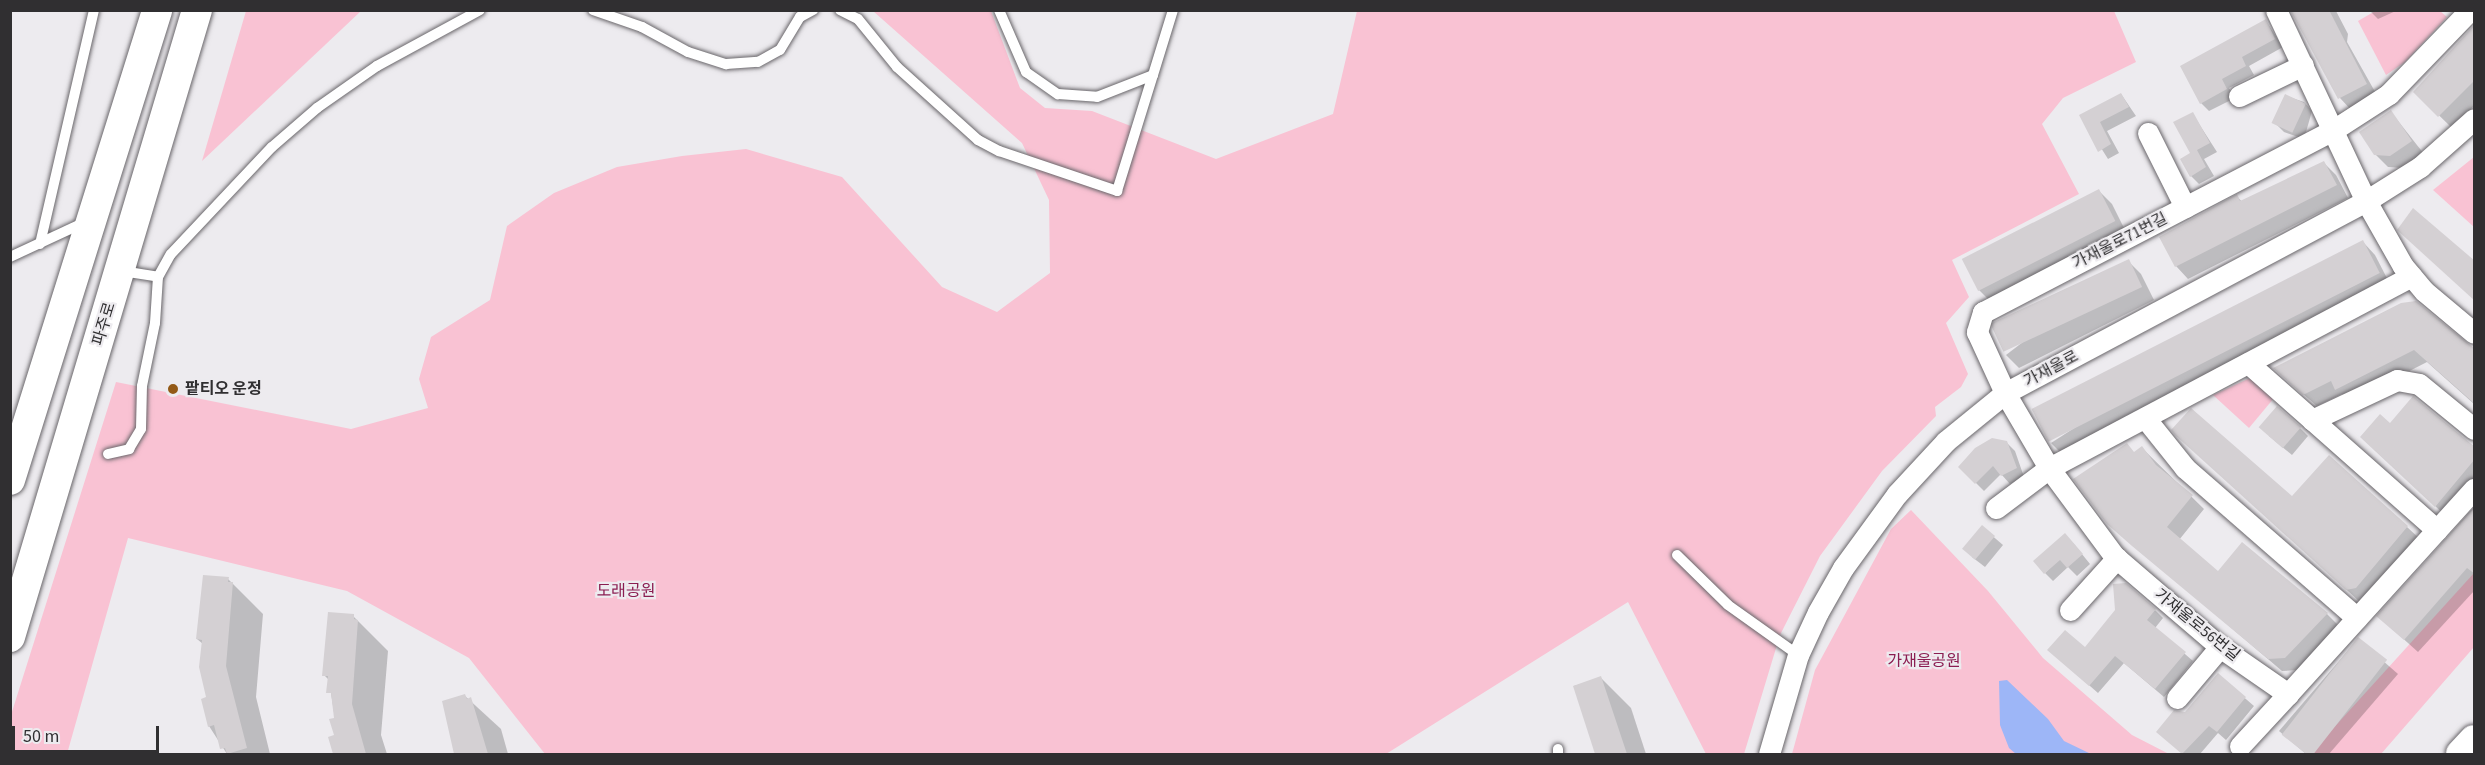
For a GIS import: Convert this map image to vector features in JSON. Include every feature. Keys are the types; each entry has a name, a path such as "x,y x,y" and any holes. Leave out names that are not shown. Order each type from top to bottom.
{"main road":[{"path":"10,480 156,10"},
{"name":"파주로","path":"10,637 197,10"},
{"path":"2462,754 2475,740"}],"street":[{"path":"2276,10 2335,129 2366,201 2411,276 2475,333"},
{"name":"가재울로71번길","path":"2005,393 1977,332 1983,312 2335,129 2389,94 2470,10"},
{"path":"2239,96 2303,65"},
{"name":"가재울로","path":"1769,754 1798,655 1843,568 1897,494 1946,441 2005,393 2366,201 2420,167 2475,119"},
{"path":"2148,133 2186,207"},
{"path":"1996,508 2049,468 2411,276"},
{"path":"2248,363 2437,530"},
{"path":"2312,420 2397,380 2419,384 2475,429"},
{"name":"가재울로56번길","path":"2005,393 2049,468 2117,558 2220,647 2288,694"},
{"path":"2145,418 2185,468 2357,618"},
{"path":"2240,746 2475,489"},
{"path":"2070,610 2117,558"},
{"path":"2177,698 2220,647"}],"lane":[{"path":"40,243 94,10"},
{"path":"108,454 129,449 141,429 158,277 171,254 226,195 317,108 377,66 480,10"},
{"path":"593,10 642,27 688,52 726,64 758,62 780,50 800,17 813,10"},
{"path":"840,10 858,19 897,67 978,140 1117,191 1173,10"},
{"path":"999,10 1026,72 1058,94 1097,97 1153,75"},
{"path":"10,258 90,219"},
{"path":"120,270 158,277"},
{"path":"1677,555 1728,605 1798,655"}],"green space":[{"path":"2377,10 2440,11 2447,17 2405,62 2386,75 2358,21"},
{"path":"246,11 361,11 202,161"},
{"name":"도래공원","path":"873,11 991,11 1020,88 1045,108 1092,111 1216,159 1333,114 1357,11 2114,11 2136,62 2063,98 2042,124 2079,194 1952,260 1969,297 1946,323 1968,374 1961,387 1935,407 1936,416 1882,471 1820,556 1780,635 1744,754 1706,754 1628,602 1386,754 545,754 469,658 347,591 128,538 67,754 11,754 11,715 116,382 351,429 428,408 419,379 431,337 490,300 507,226 554,193 617,167 682,156 746,149 842,177 942,287 997,312 1050,273 1049,200 1022,143"},
{"path":"2474,157 2474,227 2433,190"},
{"path":"2250,378 2274,398 2249,428 2213,395"},
{"name":"가재울공원","path":"1911,510 1988,591 2043,658 2132,735 2169,754 1792,754 1815,670 1891,529"},
{"path":"2474,573 2474,647 2381,754 2310,754"}],"water":[{"path":"2007,680 2048,719 2064,741 2091,754 2016,754 2009,748 2000,725 1999,681"}],"building":[{"path":"2290,10 2329,10 2367,84 2338,99"},
{"path":"2266,19 2275,39 2242,57 2246,66 2222,79 2227,89 2200,104 2180,66"},
{"path":"2475,24 2475,80 2438,117 2413,92"},
{"path":"2121,93 2129,107 2100,122 2111,144 2098,152 2079,115"},
{"path":"2285,94 2306,104 2292,133 2271,123"},
{"path":"2391,110 2412,141 2390,156 2374,155 2359,132"},
{"path":"2193,112 2210,143 2197,150 2206,167 2190,177 2180,159 2190,153 2173,122"},
{"path":"2324,161 2337,185 2175,267 2159,237 2237,194 2240,201"},
{"path":"2099,189 2115,221 1978,291 1962,259"},
{"path":"2413,208 2475,261 2475,301 2397,230"},
{"path":"2363,240 2380,273 2048,442 2032,409"},
{"path":"2129,259 2142,287 2003,352 1990,324"},
{"path":"2416,301 2475,349 2475,404 2414,350 2335,390 2331,381 2303,395 2273,368 2401,303"},
{"path":"2413,396 2475,447 2475,459 2435,507 2360,437 2380,414 2390,423"},
{"path":"2277,406 2301,427 2283,448 2259,427"},
{"path":"2191,408 2292,496 2329,455 2408,526 2356,588 2346,590 2175,435 2171,430"},
{"path":"1992,438 2007,441 2017,468 2001,476 1993,466 1975,484 1958,467 1975,448"},
{"path":"2127,443 2134,452 2142,446 2156,465 2193,495 2167,527 2218,571 2242,542 2328,613 2285,658 2268,659 2132,546 2107,524 2073,479"},
{"path":"2475,507 2475,574 2467,568 2404,640 2376,616"},
{"path":"1982,525 1995,536 1975,560 1962,549"},
{"path":"2065,533 2083,554 2067,568 2060,560 2044,574 2033,561"},
{"path":"203,575 229,577 228,582 233,582 226,666 247,748 227,754 225,748 220,749 214,725 208,727 201,699 206,697 199,667 202,640 196,639"},
{"path":"2126,583 2156,609 2147,620 2186,652 2155,689 2115,656 2089,686 2047,650 2065,630 2085,647 2115,610 2113,584"},
{"path":"328,612 354,614 354,619 358,620 352,704 366,754 333,754 328,737 334,735 329,719 334,718 331,693 326,693 328,676 322,676"},
{"path":"2358,637 2387,660 2314,754 2306,754 2282,735"},
{"path":"2218,673 2246,697 2217,732 2209,726 2182,754 2156,732 2174,710 2185,712"},
{"path":"1601,676 1627,754 1595,754 1573,686"},
{"path":"465,694 467,699 471,697 488,754 454,754 442,701"}],"place":[{"name":"팥티오 운정","path":"173,389"}]}
